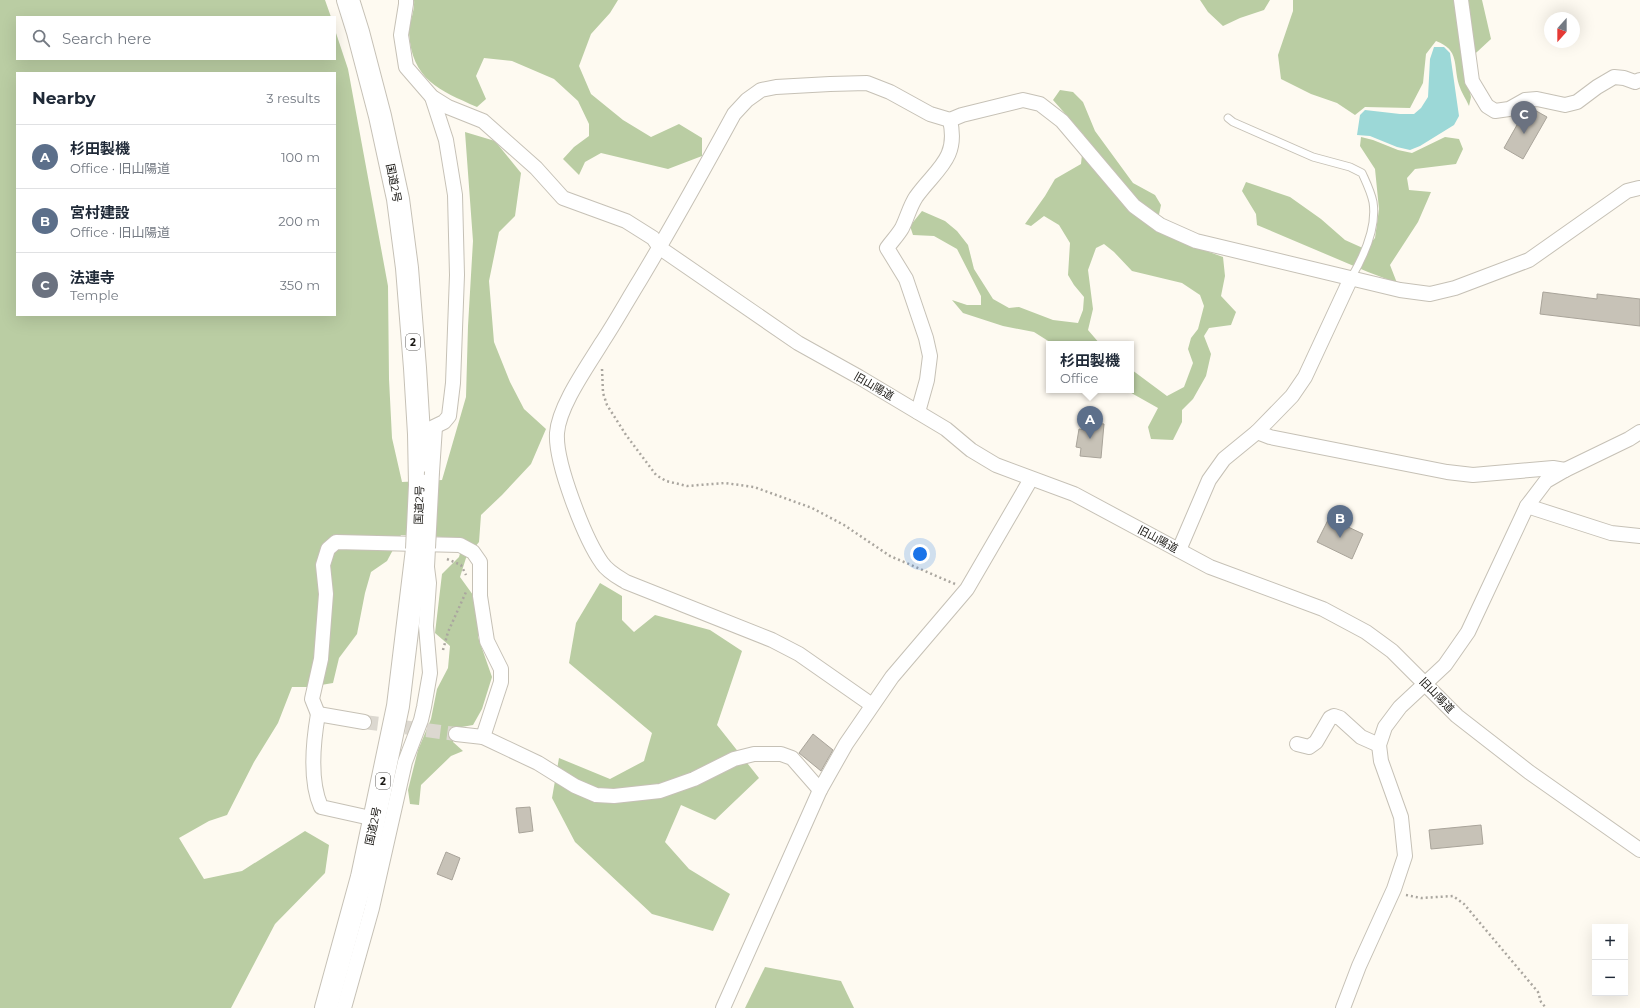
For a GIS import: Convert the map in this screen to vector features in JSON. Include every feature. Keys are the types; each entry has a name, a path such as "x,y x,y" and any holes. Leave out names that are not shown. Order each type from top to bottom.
{"highway":[{"name":"国道2号","path":"326,1008 360,884 375,819 428,547 426,478 427,430 398,199 380,116 348,0"}],"street":[{"path":"406,0 401,34 406,67 432,97 446,140 455,195 457,275 453,383 449,416 444,422 427,430"},
{"path":"1461,0 1472,81 1487,106 1495,110 1509,110 1525,100 1537,99 1565,104 1577,102 1597,87 1614,77 1624,78 1635,82 1640,80"},
{"path":"872,705 799,654 772,640 626,582 612,573 603,564 590,544 567,484 558,451 557,432 564,411 578,380 660,248 734,114 747,100 761,90 830,84 867,83 890,92 930,114 950,120 962,115 1023,100 1040,104 1062,121 1134,206 1160,225 1196,241 1400,290 1430,294 1455,288 1529,260 1627,191 1640,187"},
{"name":"旧山陽道","path":"432,97 448,107 483,121 536,168 563,198 626,221 653,238 660,248 798,343 946,429 971,450 996,465 1074,494 1210,567 1323,609 1366,632 1392,651 1457,716 1529,772 1640,850"},
{"path":"918,412 927,380 930,356 926,338 906,279 888,248 902,228 916,197 947,160 951,145 952,132 950,120"},
{"path":"1179,550 1209,480 1224,460 1257,432 1292,396 1305,377 1351,278"},
{"path":"1257,432 1270,437 1447,472 1473,475 1553,468 1565,470"},
{"path":"1343,1008 1359,966 1394,889 1405,856 1399,811 1380,761 1379,745 1385,727 1400,707 1445,665 1468,632 1527,506 1546,481 1640,432"},
{"path":"723,1008 820,790 846,744 892,676 967,589 1032,479"},
{"path":"1527,506 1611,533 1640,536"},
{"path":"375,819 321,808 316,795 313,743 318,714 312,698 321,659 326,594 323,565 328,549 336,542 428,547 460,545 473,552 480,562 480,596 487,641 501,669 500,682 483,737"},
{"path":"344,1008 372,908 404,762 421,720 424,707 430,673 426,626 429,583 427,567 428,547"},
{"path":"318,714 364,722"},
{"path":"1297,744 1308,747 1316,742 1330,718 1334,716 1340,718 1361,737 1379,745"},
{"path":"456,734 483,737 538,763 575,786 596,795 614,796 660,791 694,779 734,759 754,754 781,754 792,758 820,790"}],"lane":[{"path":"1228,118 1307,154 1362,172 1373,200 1374,210 1369,241 1362,260 1351,278"}],"path":[{"path":"598,349 602,354 603,393 607,405 626,435 656,475 666,481 687,486 725,483 754,487 805,506 844,525 890,556 967,589"},
{"path":"428,547 448,561 461,565 467,580"},
{"path":"442,651 448,632 467,588"},
{"path":"1394,889 1411,896 1421,898 1453,896 1464,904 1538,992 1541,1002 1546,1008"}],"green space":[{"path":"0,0 325,0 331,16 16,16 16,60 336,60 336,33 348,69 388,286 389,379 392,438 402,482 442,480 466,397 473,241 465,132 495,141 521,173 515,216 499,232 489,281 494,342 510,382 524,409 546,429 531,464 481,515 479,542 466,558 460,577 473,595 478,614 478,637 492,677 482,709 473,725 456,728 453,742 463,751 451,756 421,785 419,805 410,804 408,790 418,750 431,719 437,689 448,668 450,646 435,633 442,574 459,557 463,543 442,537 401,535 387,561 371,572 365,593 357,634 339,658 333,683 309,687 292,687 278,723 254,762 227,815 209,821 179,838 204,879 242,871 305,831 329,845 325,873 275,924 231,1008 0,1008"},
{"path":"414,0 618,0 610,13 591,34 579,66 591,94 623,120 651,137 679,124 702,138 702,156 668,169 601,153 585,162 579,175 563,159 574,147 589,136 589,124 578,101 554,79 512,61 484,58 476,76 486,99 477,107 440,89 422,73 411,49 409,33 414,9"},
{"path":"1200,0 1270,0 1264,10 1240,18 1223,26 1208,12"},
{"path":"1293,0 1482,0 1491,39 1464,64 1471,97 1469,106 1459,85 1452,54 1449,49 1436,41 1426,54 1423,83 1410,108 1365,107 1355,115 1337,103 1311,94 1281,79 1278,55 1293,11"},
{"path":"1060,90 1073,92 1083,102 1095,131 1133,183 1155,195 1161,205 1156,229 1176,240 1223,257 1225,276 1221,296 1236,312 1231,325 1209,328 1204,336 1211,354 1206,376 1193,399 1182,410 1182,422 1173,440 1151,439 1148,427 1158,408 1131,393 1134,393 1134,371 1167,396 1184,387 1193,363 1188,349 1191,338 1198,329 1204,306 1200,295 1182,283 1132,271 1104,244 1096,248 1088,270 1093,309 1088,330 1097,341 1048,341 1034,332 1003,326 963,313 952,300 967,305 981,305 981,296 957,249 934,236 913,235 910,226 922,211 945,221 957,231 968,245 974,269 993,299 1009,308 1019,307 1053,320 1078,323 1083,310 1084,297 1068,275 1070,243 1059,225 1044,216 1031,226 1025,224 1055,179 1081,164 1084,135 1053,100"},
{"path":"1361,137 1398,150 1412,153 1445,137 1459,139 1463,149 1456,164 1415,169 1407,178 1409,190 1431,192 1418,222 1390,265 1397,283 1257,225 1256,214 1242,191 1246,182 1290,197 1321,219 1345,240 1365,249 1375,238 1379,209 1375,169 1360,146"},
{"path":"600,583 622,596 622,620 634,632 655,615 710,630 742,651 717,725 759,778 715,820 681,805 665,842 689,869 730,894 713,931 652,914 575,842 552,798 559,758 610,779 644,761 652,733 569,663 576,623"},
{"path":"765,967 841,981 854,1008 745,1008"}],"water":[{"path":"1434,47 1444,47 1450,53 1459,116 1454,125 1420,146 1410,150 1397,147 1370,136 1357,135 1360,115 1365,110 1414,114 1421,108 1428,97 1430,59"}],"building":[{"path":"1531,108 1547,117 1523,159 1504,148 1526,109"},
{"path":"1543,292 1597,299 1597,294 1640,299 1640,326 1540,314"},
{"path":"1087,422 1104,424 1101,458 1080,456 1081,448 1076,447 1079,429 1086,430"},
{"path":"1329,518 1363,534 1352,559 1317,542"},
{"path":"813,734 833,750 821,771 799,753"},
{"path":"530,807 533,831 519,833 516,808"},
{"path":"1481,825 1483,844 1431,849 1429,830"},
{"path":"446,852 460,858 452,880 437,874"}],"tunnel":[{"path":"364,722 456,734"}],"place":[{"name":"法連寺","path":"1524,134"},
{"name":"杉田製機","path":"1090,439"},
{"name":"宮村建設","path":"1340,538"}]}
